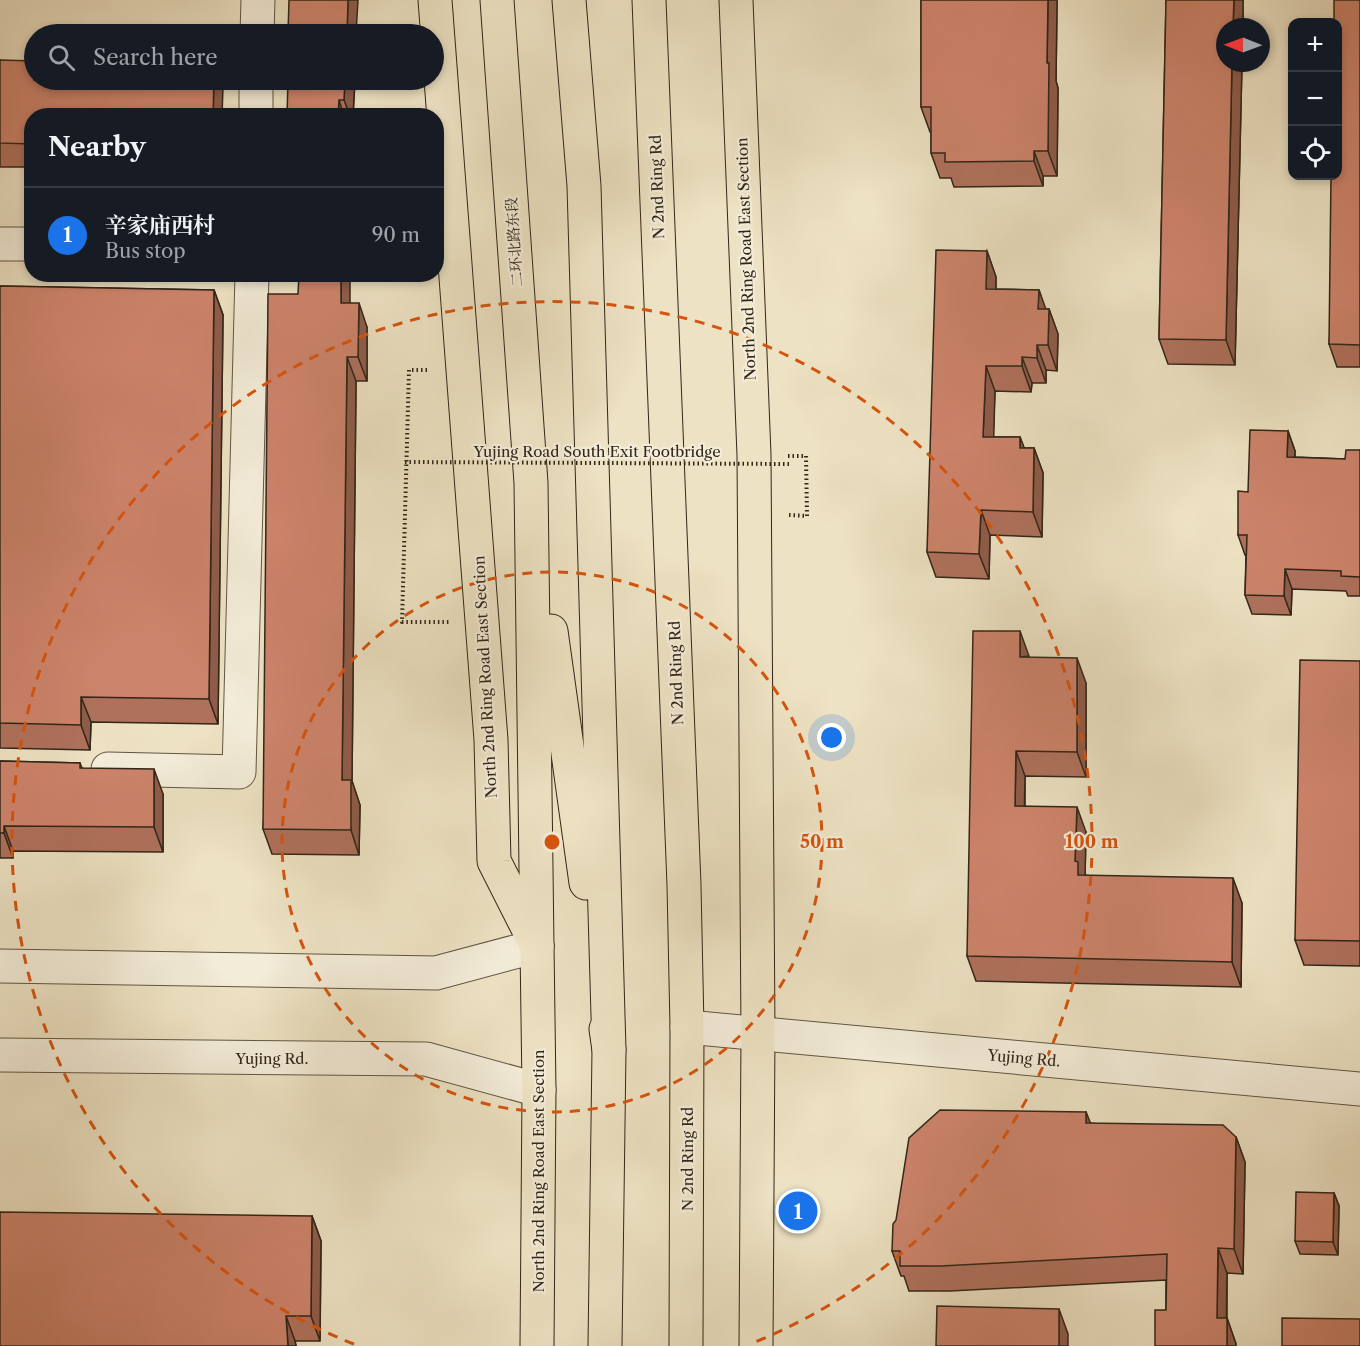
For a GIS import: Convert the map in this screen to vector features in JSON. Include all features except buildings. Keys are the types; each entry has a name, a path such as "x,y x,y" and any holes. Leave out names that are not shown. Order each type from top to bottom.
{"main road":[{"name":"North 2nd Ring Road East Section","path":"435,0 436,24"},
{"name":"二环北路东段","path":"497,0 531,483"},
{"path":"569,0 584,186 609,1050 605,1346"},
{"path":"649,0 652,58"},
{"name":"N 2nd Ring Rd","path":"654,0 652,58 684,885 687,1027 686,1346"},
{"name":"North 2nd Ring Road East Section","path":"736,0 754,455 758,1034 756,1346"},
{"name":"North 2nd Ring Road East Section","path":"439,90 440,108"},
{"name":"North 2nd Ring Road East Section","path":"444,202 446,247 483,622 492,740 494,861 537,946 539,1090 537,1346"},
{"path":"531,483 537,946"},
{"path":"531,483 609,1050"}],"street":[{"path":"257,24 258,0"},
{"path":"256,90 256,108"},
{"path":"0,243 24,244"},
{"path":"84,769 239,772 252,282"},
{"path":"0,966 436,973 537,946"},
{"name":"Yujing Rd.","path":"687,1027 1360,1089"},
{"name":"Yujing Rd.","path":"0,1055 426,1059 539,1090"}],"path":[{"path":"409,370 402,622 483,622"},
{"path":"789,505 789,516 807,516 806,456"},
{"name":"Yujing Road South Exit Footbridge","path":"405,462 789,464 789,475"}],"place":[{"name":"辛家庙西村","path":"798,1211"}]}
